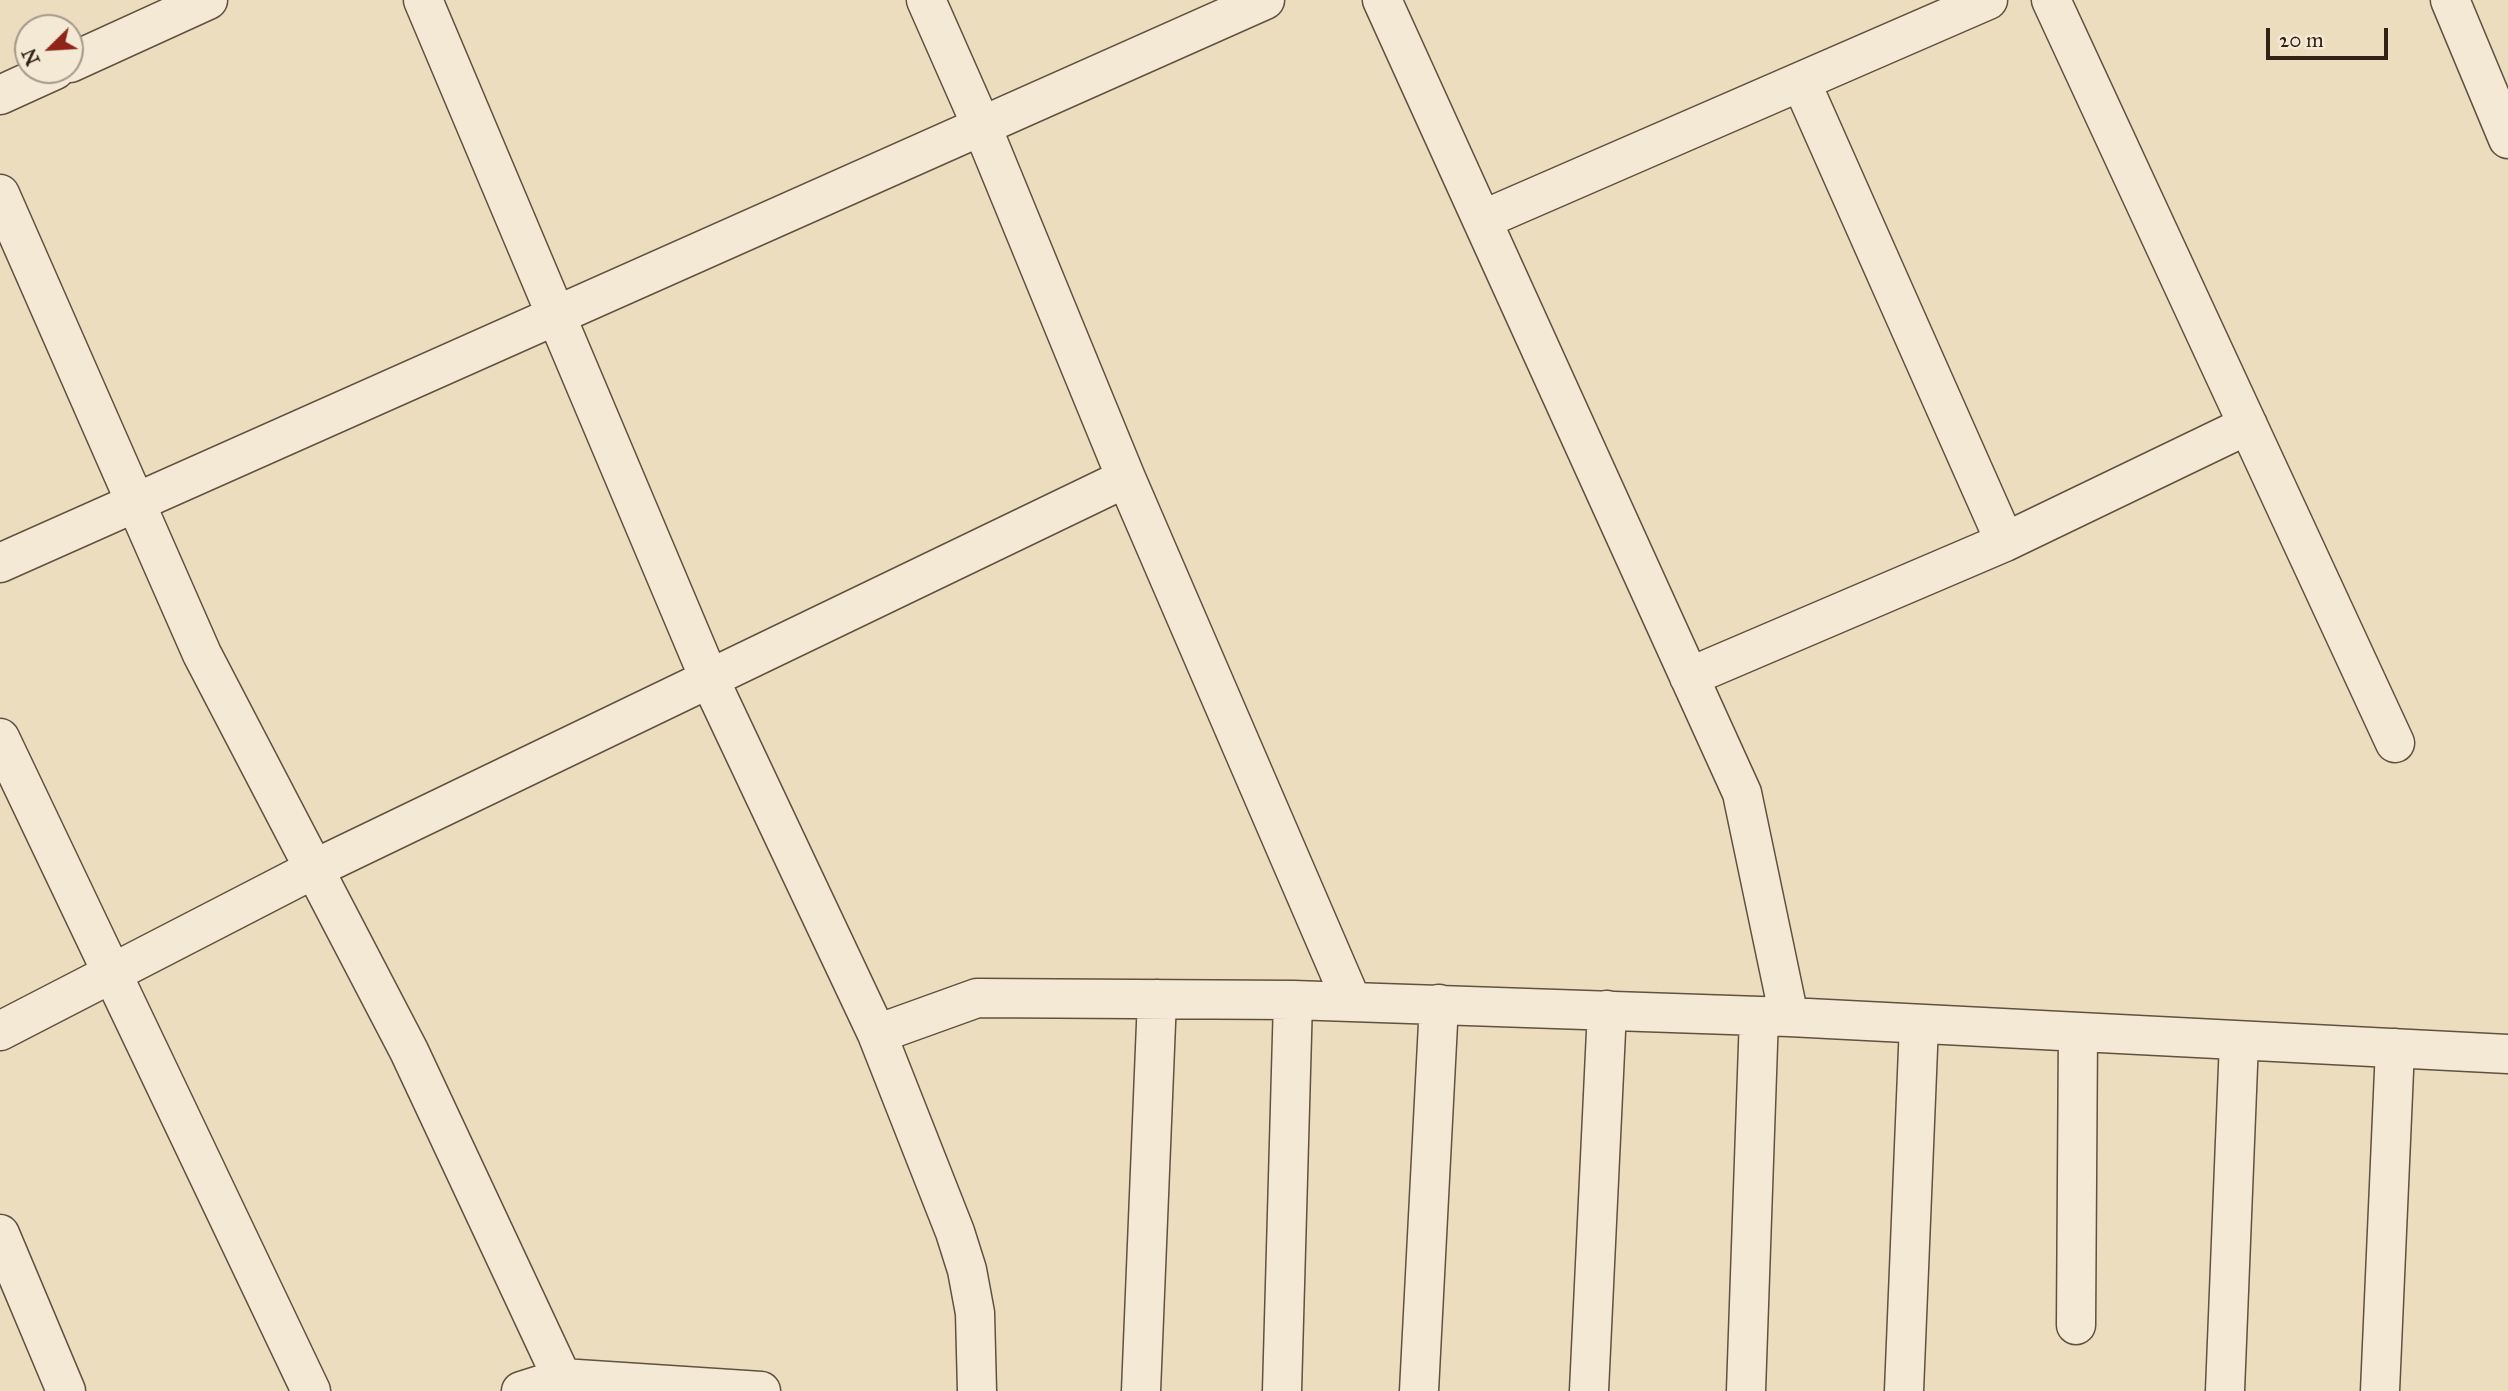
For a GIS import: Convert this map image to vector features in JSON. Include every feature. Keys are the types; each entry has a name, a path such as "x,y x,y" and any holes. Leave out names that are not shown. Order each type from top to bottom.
{"street":[{"path":"84,57 208,0"},
{"path":"423,0 709,678 877,1034 955,1232 967,1270 975,1313 977,1391"},
{"path":"926,0 982,127 1126,478 1352,1002"},
{"path":"0,563 1265,0"},
{"path":"1382,0 1742,793 1774,1017 1746,1391"},
{"path":"1482,220 1988,0"},
{"path":"2051,0 2395,743"},
{"path":"2450,0 2508,139"},
{"path":"1801,82 2005,542"},
{"path":"0,95 24,84"},
{"path":"0,194 202,654 409,1051 562,1378"},
{"path":"1689,677 2005,542 2248,425"},
{"path":"0,1031 314,869 1126,478"},
{"path":"0,738 110,974 312,1391"},
{"path":"877,1034 977,998 1293,1000 1774,1017 2508,1054"},
{"path":"1141,1391 1157,999"},
{"path":"1282,1391 1293,1000"},
{"path":"1419,1391 1439,1004"},
{"path":"1590,1391 1607,1010"},
{"path":"1904,1391 1919,1024"},
{"path":"2076,1325 2078,1032"},
{"path":"2224,1391 2239,1041"},
{"path":"2380,1391 2395,1048"},
{"path":"0,1234 66,1391"},
{"path":"521,1391 562,1378 761,1391"}]}
